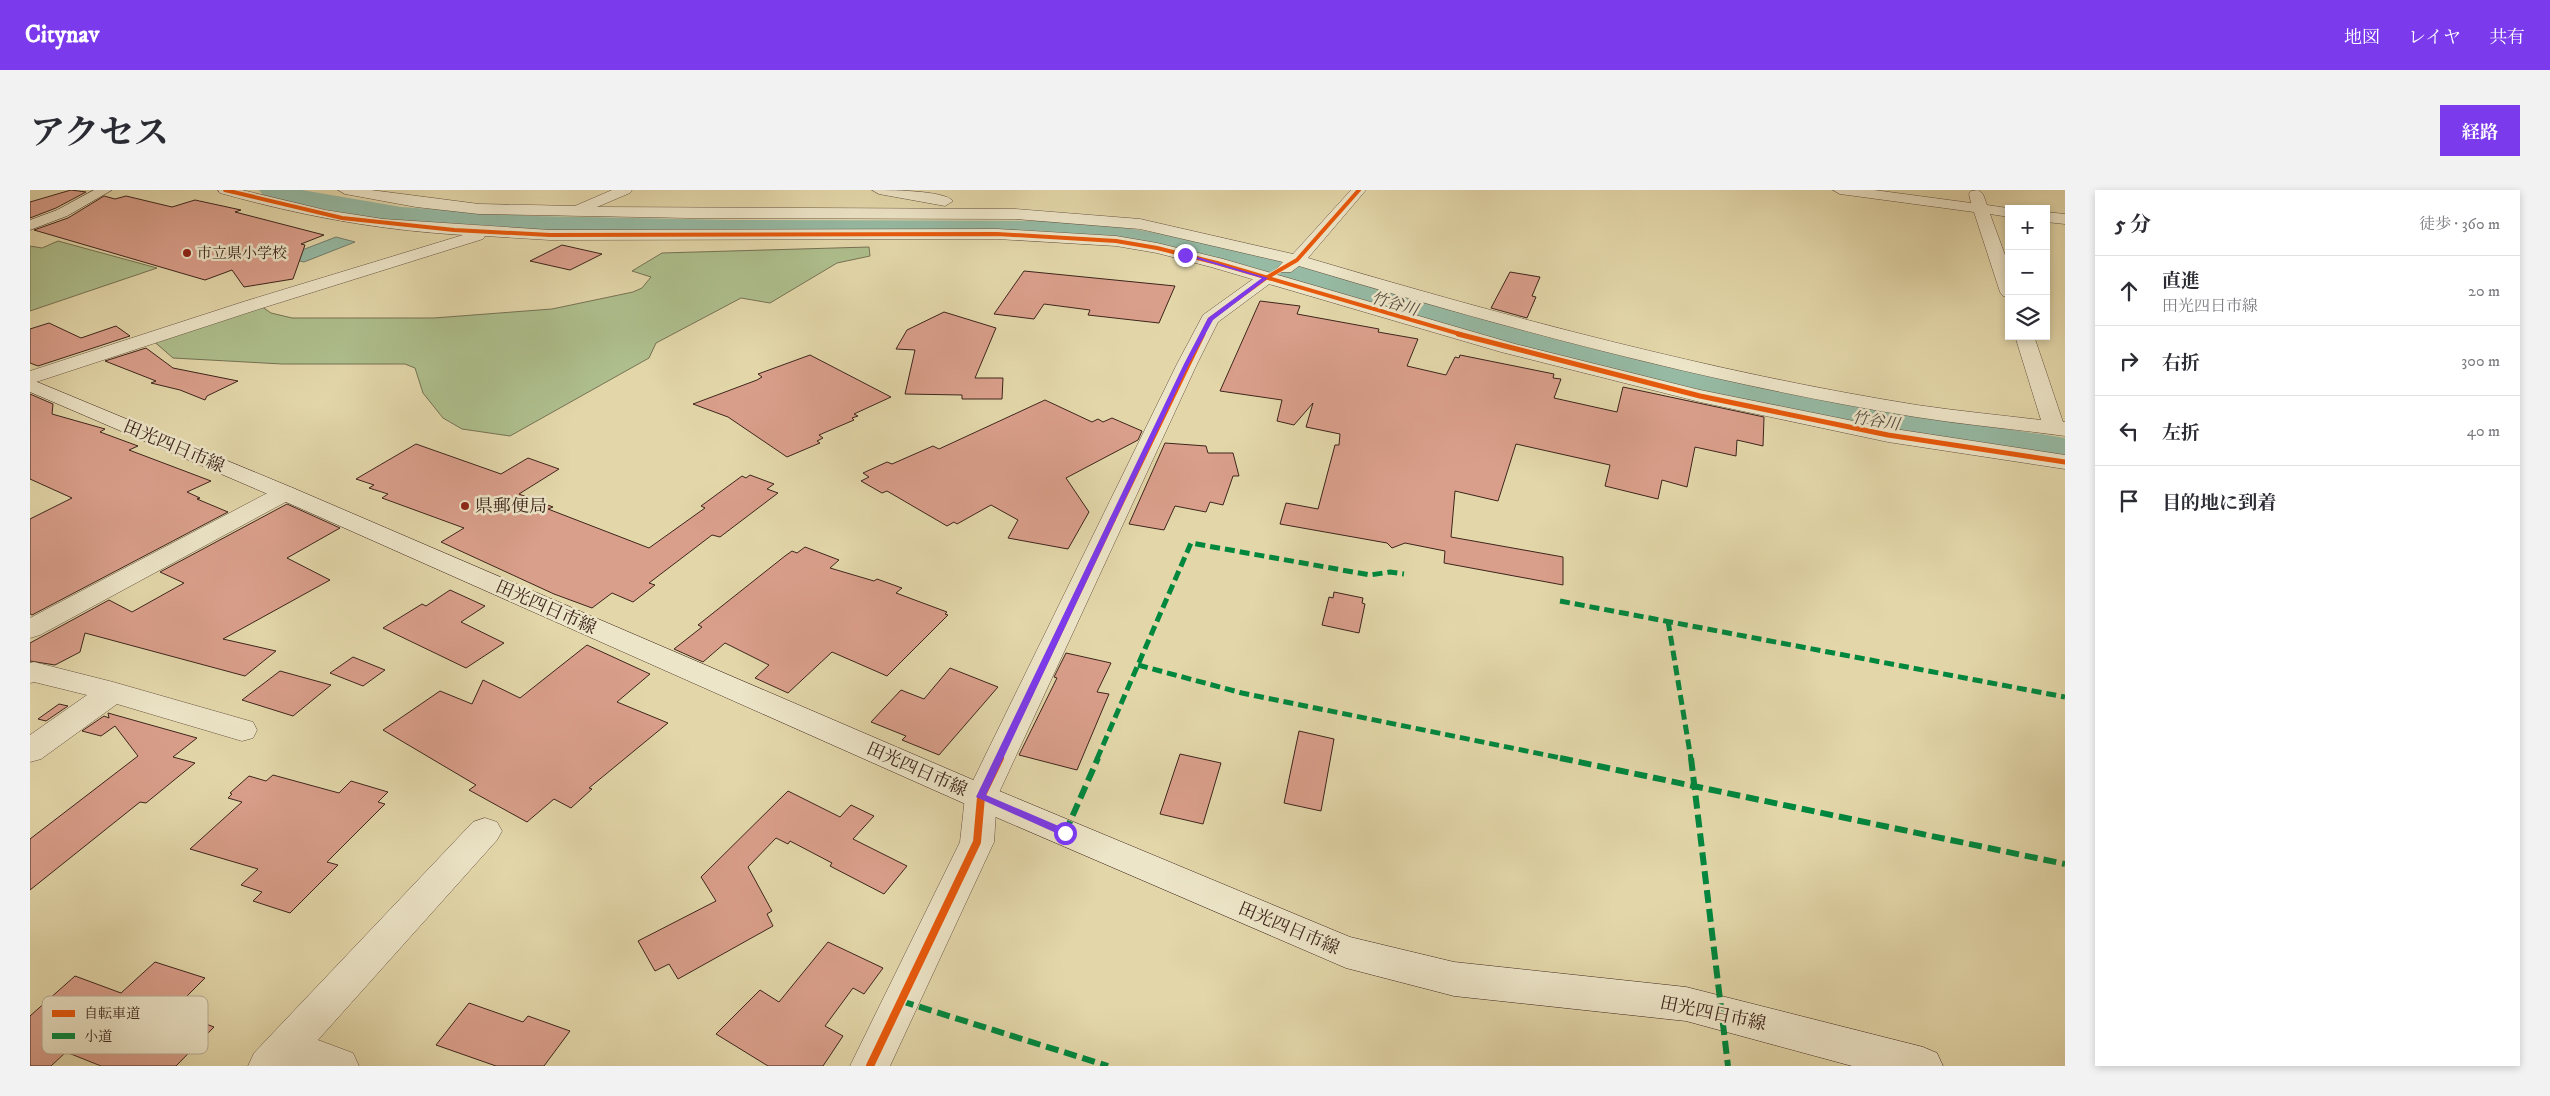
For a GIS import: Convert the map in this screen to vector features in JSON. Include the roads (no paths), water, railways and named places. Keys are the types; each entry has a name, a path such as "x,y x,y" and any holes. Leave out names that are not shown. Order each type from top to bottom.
{"street":[{"path":"30,226 62,213 105,190"},
{"path":"225,190 294,208 359,221 493,232 1065,237 1157,248 1269,277 1508,348 1700,396 1888,435 2065,462"},
{"path":"345,190 416,202 461,207 572,212 1015,214 1140,224 1295,261 1463,309 1574,338 1765,382 1918,411 2060,429 2026,340"},
{"path":"552,233 572,212 625,190"},
{"path":"879,190 1015,214"},
{"path":"870,1066 977,842 981,797 1186,364 1210,319 1295,261 1359,190"},
{"path":"1840,190 2005,212"},
{"path":"1975,190 2005,280"},
{"path":"2050,217 2065,219"},
{"path":"30,378 314,284 493,232"},
{"name":"田光四日市線","path":"30,384 285,493 981,797 1346,952 1454,979 1686,1004 1923,1066"},
{"path":"30,629 285,493"},
{"path":"30,673 34,672 113,692 242,730"},
{"path":"30,751 113,692"},
{"path":"277,1056 485,831"},
{"path":"277,1056 339,1066"}],"waterway":[{"name":"竹谷川","path":"272,190 358,209 445,220 489,223 678,228 1075,229 1137,236 1224,254 1541,346 1670,379 1836,413 2065,450"}],"place":[{"name":"市立県小学校","path":"187,253"},
{"name":"県郵便局","path":"465,506"}]}
